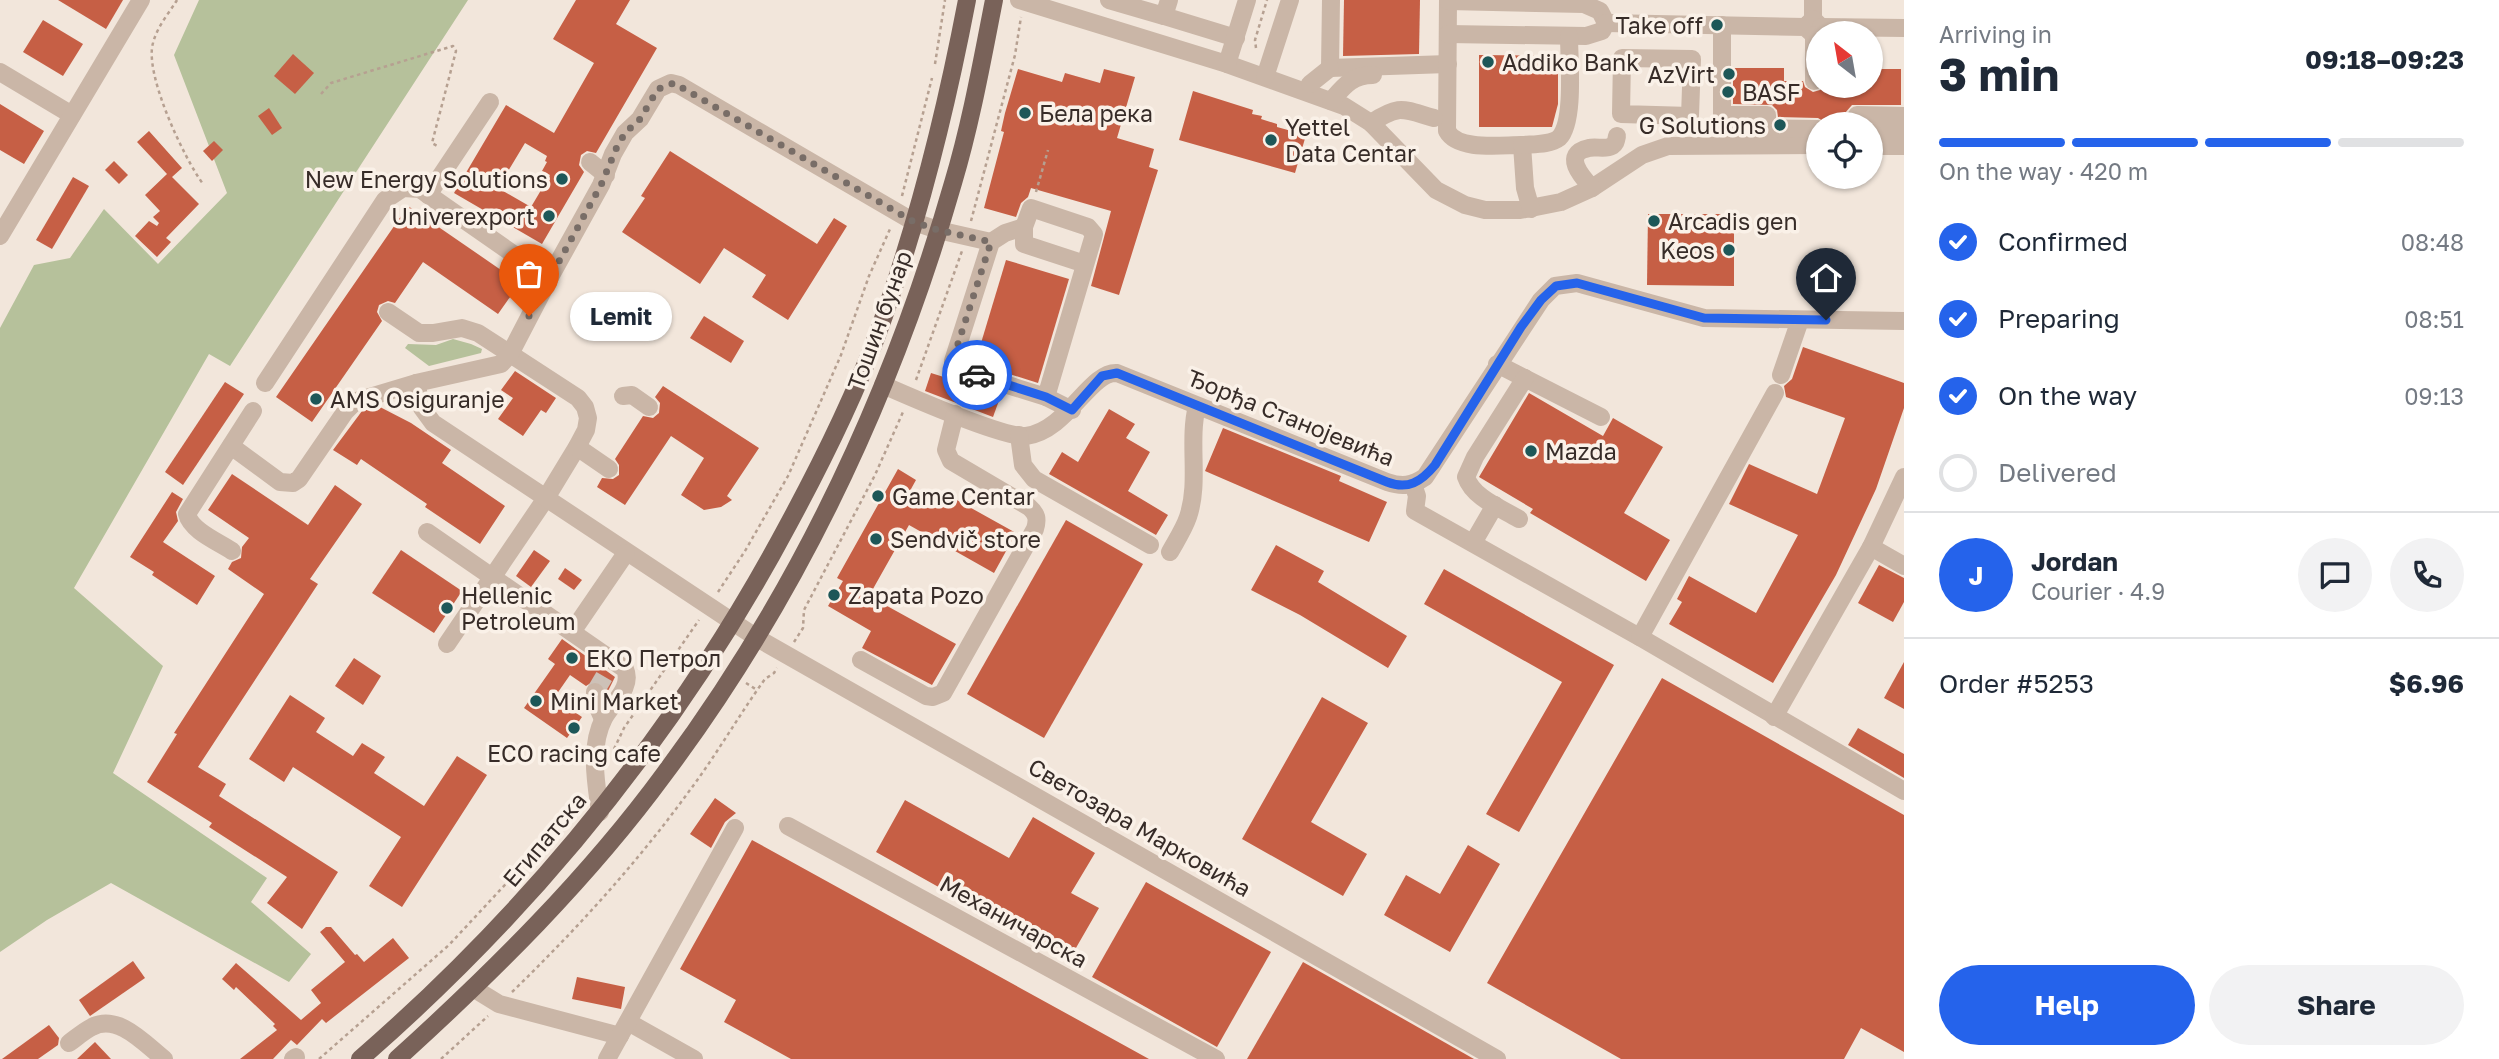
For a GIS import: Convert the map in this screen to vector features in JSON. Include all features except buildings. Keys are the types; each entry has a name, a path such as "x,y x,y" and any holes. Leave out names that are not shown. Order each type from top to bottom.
{"main road":[{"name":"Тошин бунар","path":"733,623 763,572 834,434 875,340 914,222 952,78 967,0"},
{"name":"Тошин бунар","path":"757,638 839,488 908,321 953,183 975,98 994,0"},
{"name":"Египатска","path":"360,1059 474,954 542,881 600,812 667,723 733,623"},
{"path":"397,1059 473,988 545,913 643,802 711,709 757,638"}],"street":[{"path":"0,236 141,0"},
{"path":"1109,0 1166,8 1236,38"},
{"path":"1227,64 1247,0"},
{"path":"1265,77 1290,0"},
{"path":"1330,68 1331,0"},
{"path":"1813,0 1813,21"},
{"path":"1021,1 1227,64 1352,110 1371,123 1418,174 1446,196 1485,210 1531,209 1561,202 1592,188 1657,149 1684,145 1806,145"},
{"path":"1569,36 1569,113 1564,131 1558,139 1522,145 1462,144 1451,138 1447,131 1448,1 1584,4 1600,11 1606,23"},
{"path":"1502,1 1502,35"},
{"path":"1606,23 1806,27"},
{"path":"1448,34 1569,36 1597,34 1606,23"},
{"path":"1722,25 1722,115 1767,115 1767,128 1806,128"},
{"path":"1883,28 1904,28"},
{"path":"1622,58 1692,60 1690,116 1684,116 1620,114 1622,58"},
{"path":"1310,84 1330,68 1448,64"},
{"path":"0,72 72,115"},
{"path":"1331,101 1347,82 1355,77 1388,75"},
{"name":"Тошин бунар","path":"510,354 625,133 640,119 662,86 674,83 914,222"},
{"path":"428,195 490,103"},
{"path":"1371,123 1399,108 1434,118"},
{"path":"1684,116 1684,145"},
{"path":"1883,116 1904,116"},
{"path":"1883,130 1904,131"},
{"path":"1592,188 1577,172 1576,158 1586,149 1611,146 1615,143 1616,136"},
{"path":"1522,145 1525,188 1531,209"},
{"path":"1883,146 1904,146"},
{"path":"590,162 606,174"},
{"path":"265,383 385,200 397,191 408,187 420,190 548,279"},
{"path":"1046,397 1094,234 1093,230 1084,225 1031,208 1024,227 1024,244 1085,264"},
{"path":"914,222 991,242"},
{"path":"1024,227 1005,233 991,242 954,356 954,364 960,370 1046,397 1072,410"},
{"name":"Ђорђа Станојевића","path":"1019,435 1042,432 1072,410 1102,376 1111,372 1387,482 1396,485 1413,484 1425,477 1435,465 1497,364 1541,300 1556,286 1564,283 1577,283 1704,318 1904,321"},
{"path":"388,312 419,332 467,329 478,333 575,395 587,412 587,424 577,447 546,498 447,644"},
{"path":"1781,375 1800,320"},
{"path":"231,446 280,482 293,483 303,474 345,412 356,401 416,383 497,366 510,354"},
{"path":"1497,364 1601,417"},
{"path":"1519,519 1476,494 1466,477 1475,457 1525,378"},
{"path":"416,383 422,408 433,423 733,623"},
{"path":"883,385 955,414 1019,435 1023,466 1034,479 1150,545"},
{"path":"1640,637 1775,393"},
{"path":"623,396 632,395 649,407"},
{"path":"1170,552 1188,519 1192,503 1194,420 1197,406"},
{"path":"232,551 190,523 187,514 253,411"},
{"path":"1687,531 1711,489 1728,476 1730,455 1753,413"},
{"path":"862,660 926,696 933,697 943,693 1035,529 1036,513 1029,507 951,461 946,450 955,414"},
{"path":"577,447 609,469"},
{"path":"1774,717 1871,547 1904,477"},
{"path":"1413,484 1417,496 1415,511 1640,637 1904,791"},
{"path":"1473,543 1495,505"},
{"path":"427,532 572,632 611,666 625,669 627,680 603,719 595,752 600,812"},
{"path":"1871,547 1904,566"},
{"path":"572,632 626,553"},
{"name":"Светозара Марковића","path":"733,623 1497,1059"},
{"path":"595,692 595,701 603,719"},
{"name":"Механичарска","path":"788,826 1216,1059"},
{"path":"607,1059 736,828"},
{"path":"473,988 499,1004 624,1029 694,1059"},
{"path":"69,1043 92,1027 102,1023 115,1024 130,1032 164,1059"}],"path":[{"path":"177,0 152,45 153,74 180,145 191,168 203,184"},
{"path":"733,572 788,476 841,355 869,276 890,231 904,191 934,71 945,0"},
{"path":"1257,55 1255,40 1267,0"},
{"path":"804,610 881,464 967,237 1015,55 1021,1"},
{"path":"321,94 331,83 453,46 456,51 432,143 454,156"},
{"path":"1031,208 1048,150"},
{"path":"614,750 624,728 686,642"},
{"path":"441,1059 571,934 627,872 712,760 757,690"},
{"path":"319,1059 449,946 596,784"}],"green space":[{"path":"199,0 468,0 230,366 209,354 74,588 163,666 113,773 267,878 251,902 311,954 289,982 111,883 47,920 0,952 0,328 34,265 70,258 104,209 158,264 227,193 174,55"},
{"path":"453,339 482,349 481,353 429,366 405,348 408,344 436,345"}],"tunnel":[{"path":"595,692 608,670"}],"way so far":[{"path":"529,316 601,185 625,133 640,119 658,89 674,83 914,222 991,242 953,360 960,370 977,375"}],"place":[{"name":"Take off","path":"1717,25"},
{"name":"Addiko Bank","path":"1488,62"},
{"name":"AzVirt","path":"1729,74"},
{"name":"BASF","path":"1728,92"},
{"name":"Бела река","path":"1025,113"},
{"name":"G Solutions","path":"1780,125"},
{"name":"Yettel Data Centar","path":"1271,140"},
{"name":"New Energy Solutions","path":"562,179"},
{"name":"Univerexport","path":"549,216"},
{"name":"Arcadis gen","path":"1654,221"},
{"name":"Keos","path":"1729,250"},
{"name":"Lemit","path":"529,316"},
{"name":"AMS Osiguranje","path":"316,399"},
{"name":"Mazda","path":"1531,451"},
{"name":"Game Centar","path":"878,496"},
{"name":"Sendvič store","path":"876,539"},
{"name":"Zapata Pozo","path":"834,595"},
{"name":"Hellenic Petroleum","path":"447,608"},
{"name":"ЕКО Петрол","path":"572,658"},
{"name":"Mini Market","path":"536,701"},
{"name":"ECO racing cafe","path":"574,728"}],"route":[{"path":"977,375 1046,397 1072,410 1102,376 1106,373 1117,373 1387,482 1405,486 1425,477 1435,465 1521,327 1541,300 1556,286 1577,283 1704,318 1826,320"}]}
